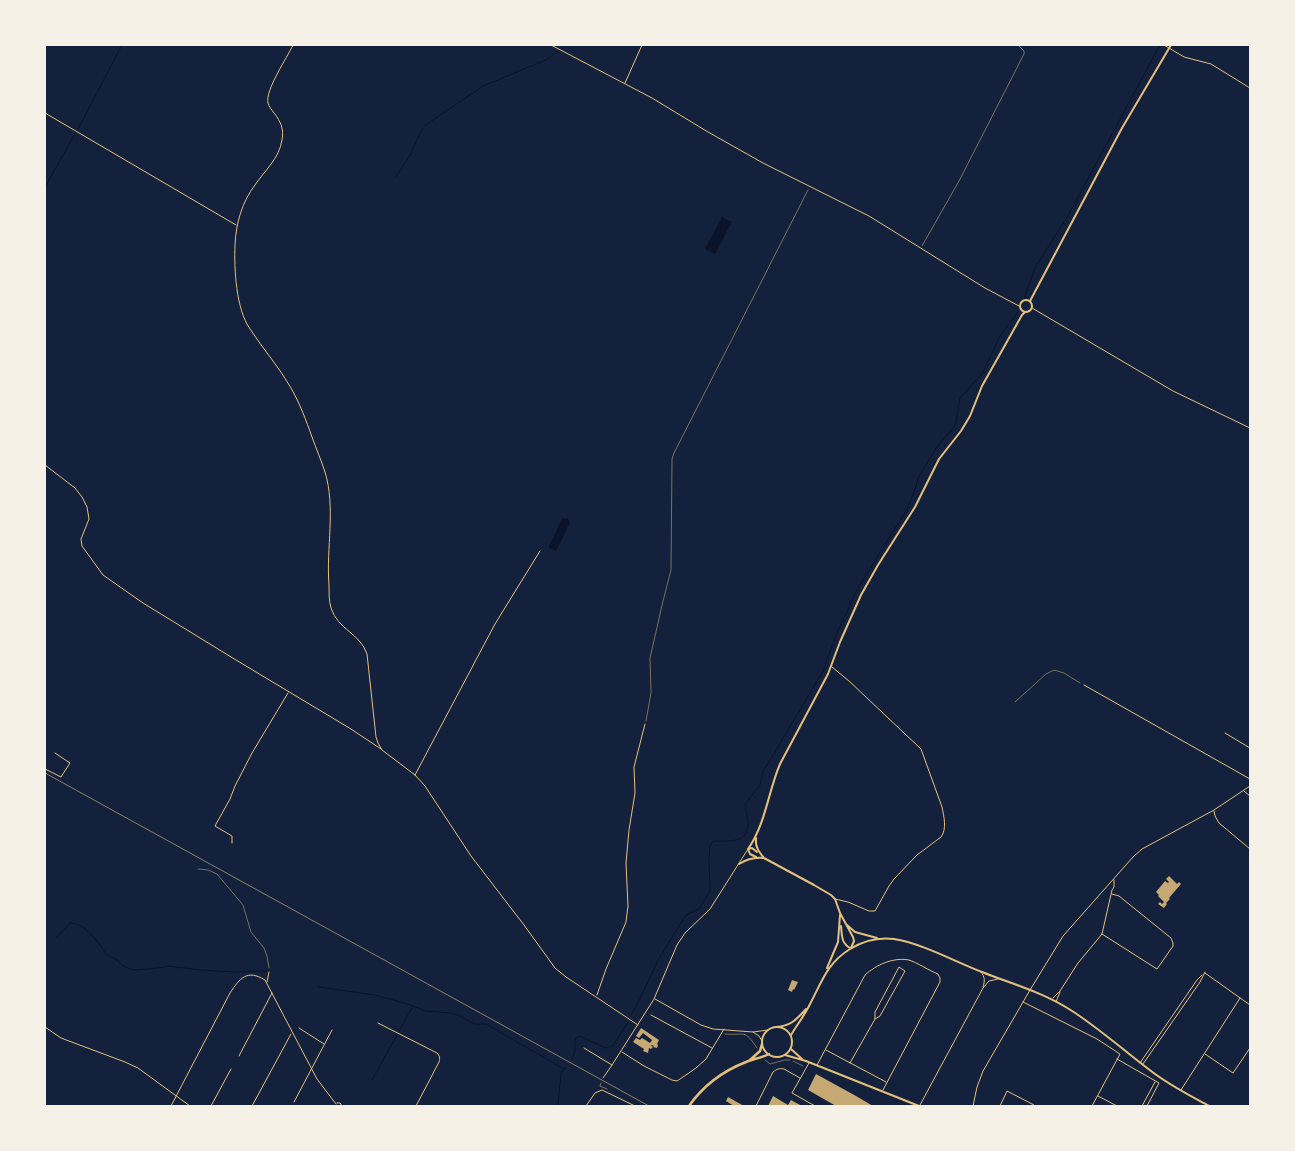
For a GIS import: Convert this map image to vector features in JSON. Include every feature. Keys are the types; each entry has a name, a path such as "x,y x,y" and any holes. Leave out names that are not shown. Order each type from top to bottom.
{"highway":[{"path":"690,1106 700,1092 716,1078 756,1055 760,1051 762,1042"},
{"path":"746,1062 769,1054"}],"street":[{"path":"293,45 273,82 267,102 281,122 282,142 274,161 254,185 245,201 236,225 235,246 239,303 249,328 290,387 300,406 325,473 329,503 328,576 331,607 336,618 344,628 359,639 365,647 376,737 382,750"},
{"path":"551,45 666,106 750,156 869,216 985,288 1019,306 1020,310 1025,312"},
{"path":"625,84 642,45"},
{"path":"1164,45 1170,46 1184,57 1211,64 1250,88"},
{"path":"1170,46 1122,128 1030,302 1032,308 1173,391 1250,428"},
{"path":"45,113 236,225"},
{"path":"1019,306 1024,300 1030,302"},
{"path":"603,1078 654,998 677,945 685,933 710,909 756,836 780,764 821,689 861,596 878,565 915,507 939,458 961,431 970,416 982,386 1022,315 1032,308"},
{"path":"45,465 75,488 82,497 87,507 89,520 81,539 82,546 103,575 143,603 351,729 415,775 425,786 467,851 555,968 638,1025"},
{"path":"415,775 495,624 540,551"},
{"path":"831,667 849,681 922,749 944,815 944,829 941,837 917,855 894,879 875,911 869,911 835,899"},
{"path":"1084,685 1250,779"},
{"path":"232,842 232,836 215,826 230,800 252,753 288,692"},
{"path":"596,996 628,914 626,863 628,830 636,793 634,767 645,724"},
{"path":"1225,733 1250,748"},
{"path":"45,769 61,777 70,762 56,753"},
{"path":"973,1106 983,1071 1063,936 1142,849 1214,810 1250,786"},
{"path":"1244,790 1250,796"},
{"path":"1214,810 1219,823 1250,849"},
{"path":"756,836 759,853"},
{"path":"748,849 755,850 764,858 831,895 835,899 840,914 854,941 851,948"},
{"path":"748,849 750,854 764,858"},
{"path":"738,864 758,857"},
{"path":"1056,1002 1072,970 1102,934 1114,888 1114,879"},
{"path":"1110,883 1114,884"},
{"path":"1108,886 1112,890"},
{"path":"1102,934 1157,969 1174,943 1171,938 1118,896 1112,894"},
{"path":"791,1035 809,1006 838,942 840,914"},
{"path":"840,921 843,942 851,948"},
{"path":"846,924 855,932 879,939"},
{"path":"825,972 836,959 851,948 866,942 879,939 893,939 909,943 1052,999 1071,1010 1151,1072 1209,1106"},
{"path":"817,1066 865,975 872,968 888,962 909,960 938,974 940,984 883,1092"},
{"path":"850,1063 875,1018 875,1012 899,967 905,970 880,1016 875,1018"},
{"path":"266,982 269,972"},
{"path":"981,972 985,980 983,988"},
{"path":"1205,972 1250,1005"},
{"path":"1140,1063 1197,980 1205,972"},
{"path":"1143,1065 1205,972"},
{"path":"171,1106 236,984 242,978 250,975 258,976 265,980 322,1086 336,1105 340,1103 342,1106"},
{"path":"985,980 990,975"},
{"path":"989,981 990,975"},
{"path":"753,1032 759,1036 766,1052 769,1054 779,1057 786,1055 808,1062 919,1106 983,988 989,981 1000,979"},
{"path":"1052,999 1060,991"},
{"path":"239,1056 272,992"},
{"path":"654,998 700,1025 713,1029 753,1032 791,1024 809,1006"},
{"path":"1181,1090 1240,998"},
{"path":"1023,1002 1097,1039 1120,1054 1092,1106"},
{"path":"651,1015 713,1049"},
{"path":"378,1023 439,1055 439,1062 416,1106"},
{"path":"776,1026 785,1028 791,1035 793,1042 791,1049 786,1055"},
{"path":"45,1027 61,1038 138,1068 190,1106"},
{"path":"299,1028 324,1044"},
{"path":"621,1052 677,1081 706,1059 724,1029"},
{"path":"294,1102 332,1030"},
{"path":"762,1042 764,1034 768,1030"},
{"path":"252,1106 292,1032"},
{"path":"584,1048 612,1065"},
{"path":"1205,1054 1233,1073 1250,1048"},
{"path":"791,1049 808,1062"},
{"path":"825,1050 887,1083"},
{"path":"1117,1059 1159,1084 1147,1106"},
{"path":"808,1062 807,1068 792,1093 815,1106"},
{"path":"211,1106 231,1069"},
{"path":"756,1106 773,1072 776,1070 784,1069 800,1078"},
{"path":"1142,1106 1155,1081"},
{"path":"586,1106 592,1096 602,1090 635,1106"},
{"path":"1000,1106 1007,1091 1034,1106"},
{"path":"1098,1096 1117,1106"}],"path":[{"path":"921,248 959,181 1024,54 1024,51 1018,45"},
{"path":"645,724 652,693 650,658 662,601 671,570 672,459 810,186"},
{"path":"1014,702 1046,674 1054,670 1064,673 1084,685"},
{"path":"198,870 208,870 217,874 243,905 251,932 264,948 269,972"},
{"path":"722,1033 727,1035 746,1035 756,1048"},
{"path":"764,1059 770,1064 791,1060 807,1068"}],"water":[{"path":"722,217 732,222 715,254 705,249"},
{"path":"562,518 568,519 570,523 556,551 549,548 549,546"}],"building":[{"path":"1169,876 1177,884 1179,882 1181,884 1169,898 1164,908 1158,904 1164,902 1156,892 1165,881 1169,882 1166,879"},
{"path":"792,980 798,982 792,992 788,990"},
{"path":"641,1028 659,1040 657,1048 649,1048 648,1053 633,1042 636,1038 640,1040 642,1038 650,1043 652,1040 643,1033 639,1038 636,1036"},
{"path":"816,1074 873,1106 836,1106 808,1090"},
{"path":"773,1096 788,1105 791,1100 802,1106 768,1106"},
{"path":"728,1097 744,1106 734,1106 726,1101"}],"waterway":[{"path":"78,129 122,45"},
{"path":"1024,299 1035,268 1070,212 1160,45"},
{"path":"396,177 410,155 421,131 427,124 483,86 546,60 558,51"},
{"path":"45,187 75,134"},
{"path":"631,1015 659,958 686,915 699,909 710,891 709,860 710,846 713,841 738,840 746,833 748,820 745,804 760,785 763,772 823,671 837,633 858,588 906,511 919,476 937,447 954,427 960,398 982,374 1001,334 1019,310"},
{"path":"56,938 70,923 79,925 91,934 107,955 132,970 168,966 234,972 266,971"},
{"path":"318,987 375,995 425,1011 451,1013 475,1024 486,1024 564,1069"},
{"path":"399,1031 413,1006"},
{"path":"572,1059 575,1051 575,1039 579,1036 606,1048 613,1046 628,1022"},
{"path":"372,1080 397,1035"},
{"path":"558,1106 561,1073 566,1067"}],"railway":[{"path":"45,773 649,1106"}]}
